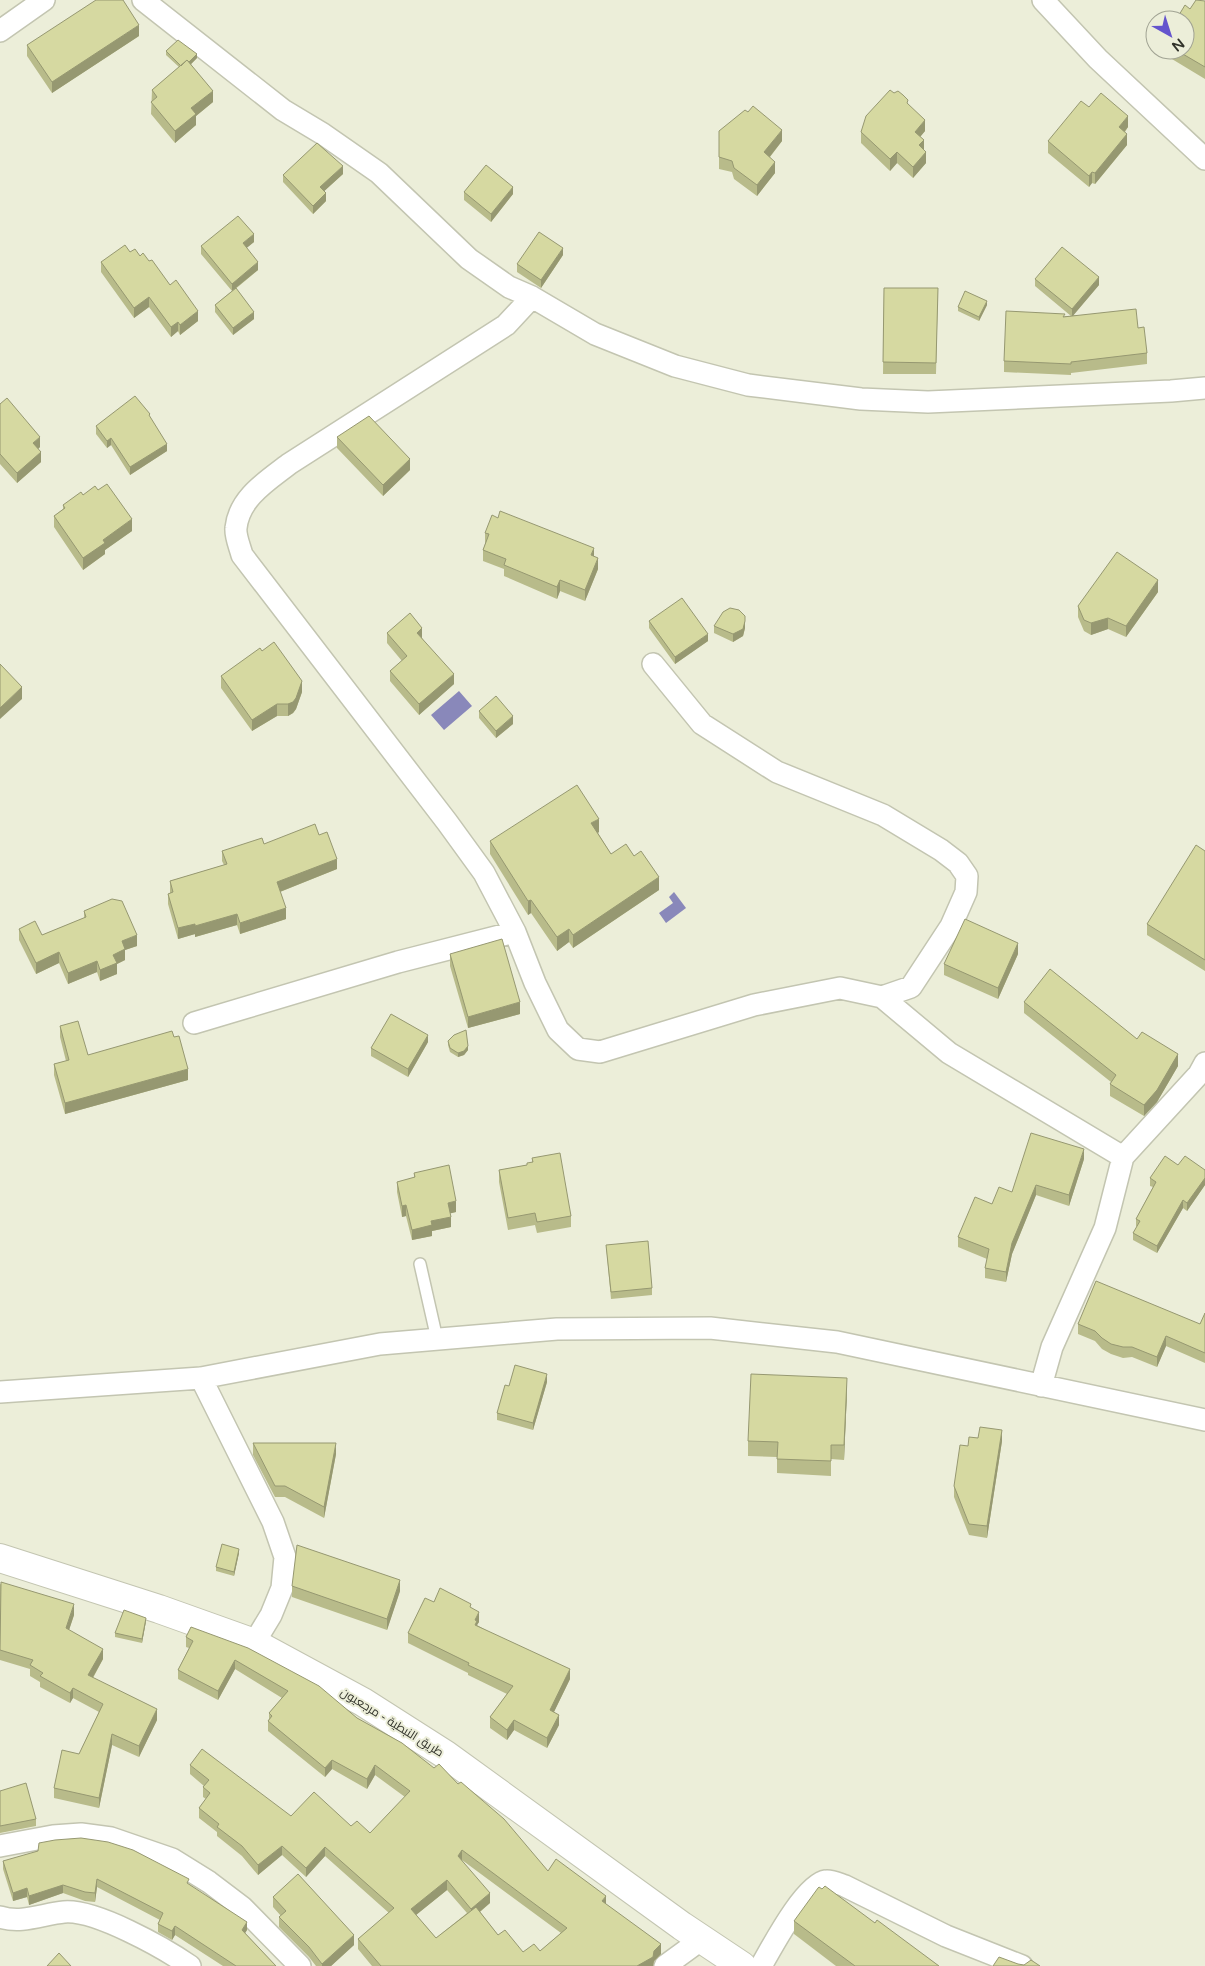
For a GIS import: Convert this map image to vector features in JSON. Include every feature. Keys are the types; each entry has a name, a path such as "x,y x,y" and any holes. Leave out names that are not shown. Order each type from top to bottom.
{"main road":[{"name":"طريق النبطية - مرجعيون","path":"0,1558 159,1609 254,1643 363,1702 446,1755 742,1966"}],"street":[{"path":"0,31 44,0"},
{"path":"143,0 282,110 322,134 379,173 469,259 509,288 532,297 595,334 675,366 748,385 861,399 928,402 1205,388"},
{"path":"1043,0 1098,59 1205,159"},
{"path":"532,297 506,325 289,464 259,487 242,506 236,530 242,555 458,836 484,873 516,932 535,983 558,1030 578,1049 600,1052 754,1005 840,988 882,998 949,1053 1123,1157"},
{"path":"653,664 702,724 778,772 883,815 941,850 958,863 967,876 966,892 951,926 911,987 882,998"},
{"path":"194,1023 398,962 516,932"},
{"path":"1041,1386 1052,1347 1105,1228 1123,1157 1199,1074 1205,1063"},
{"path":"0,1392 201,1378 380,1344 557,1329 710,1328 837,1342 1205,1420"},
{"path":"201,1378 274,1522 285,1557 282,1588 271,1615 254,1643"},
{"path":"0,1846 53,1836 81,1834 110,1838 172,1860 209,1882 242,1907 300,1966"},
{"path":"761,1966 803,1898 815,1885 827,1880 845,1886 946,1936 1022,1966"},
{"path":"0,1917 18,1919 65,1912 80,1913 97,1918 170,1952 190,1966"},
{"path":"665,1966 702,1939"}],"lane":[{"path":"420,1264 437,1339"}],"water":[{"path":"459,691 472,706 444,730 431,715"},
{"path":"674,892 686,908 666,923 659,913 673,903 669,897"}],"building":[{"path":"96,0 123,0 139,25 52,82 27,45"},
{"path":"1196,0 1205,1 1205,67 1193,60 1195,60 1195,10 1182,10 1185,5 1190,9"},
{"path":"178,40 197,54 189,62 187,60 181,66 166,51"},
{"path":"187,60 213,91 191,108 196,114 175,131 151,102 157,97 152,90"},
{"path":"890,90 894,93 898,91 903,95 908,100 907,103 925,120 915,132 924,140 919,145 926,152 913,167 897,152 890,159 861,132 866,116"},
{"path":"1101,93 1128,116 1119,127 1127,134 1095,173 1092,172 1089,176 1048,141 1081,101 1089,107"},
{"path":"753,106 782,130 764,152 775,162 757,185 734,168 732,161 719,157 719,131 745,110 748,112"},
{"path":"317,143 343,166 320,187 326,193 313,206 283,175"},
{"path":"486,165 513,187 491,214 464,192"},
{"path":"238,216 254,234 243,243 258,262 232,284 201,246"},
{"path":"539,232 563,248 541,280 517,264"},
{"path":"125,245 130,252 135,249 140,256 143,253 149,261 152,260 170,285 176,280 198,311 180,325 178,322 171,327 149,297 134,308 101,262"},
{"path":"1062,247 1099,277 1072,309 1035,279"},
{"path":"236,288 254,312 233,328 215,305"},
{"path":"884,288 938,288 936,363 883,362"},
{"path":"965,291 987,301 979,317 958,307"},
{"path":"1136,309 1138,328 1144,327 1147,353 1071,362 1071,364 1004,361 1006,311 1065,314 1063,317"},
{"path":"135,396 150,414 167,444 130,467 111,438 107,441 96,426"},
{"path":"7,398 40,437 33,443 41,452 17,473 0,454 0,404"},
{"path":"369,416 410,459 383,485 337,437"},
{"path":"107,484 132,519 103,540 105,543 83,558 54,516 65,508 63,505 81,492 83,495 95,486 98,490"},
{"path":"500,511 594,548 591,555 598,558 585,590 560,580 557,587 504,565 506,559 483,550 489,534 485,533 492,515 498,518"},
{"path":"1117,552 1158,580 1126,626 1108,618 1091,623 1084,620 1078,606"},
{"path":"682,598 708,634 675,657 649,621"},
{"path":"730,608 739,610 745,616 743,629 733,634 714,626 723,612"},
{"path":"410,613 422,628 417,633 454,674 419,704 390,671 407,656 387,633"},
{"path":"274,642 302,681 293,702 277,704 252,720 221,676 260,648 262,651"},
{"path":"0,664 22,687 0,708"},
{"path":"496,696 513,716 496,731 479,711"},
{"path":"577,785 599,819 591,823 611,854 626,844 634,856 641,851 659,877 573,935 569,929 557,937 531,900 528,901 490,841"},
{"path":"315,824 319,835 327,832 337,859 277,882 286,908 240,923 237,914 195,926 195,924 178,928 168,894 173,892 170,881 227,864 222,851 262,838 264,844"},
{"path":"1196,845 1205,851 1205,960 1147,924"},
{"path":"112,899 122,901 137,935 122,941 125,949 113,955 117,963 100,970 97,961 68,973 59,952 36,963 19,929 35,921 42,935 86,917 84,911"},
{"path":"965,919 1018,943 998,988 944,964"},
{"path":"502,939 520,1002 468,1017 450,954"},
{"path":"1050,969 1137,1039 1142,1032 1178,1054 1157,1090 1144,1105 1110,1084 1116,1075 1024,1002"},
{"path":"391,1014 428,1035 408,1069 371,1048"},
{"path":"78,1021 88,1055 172,1031 174,1037 179,1036 188,1069 65,1103 54,1064 69,1060 60,1026"},
{"path":"466,1030 468,1046 464,1051 458,1053 450,1048 448,1041 454,1035"},
{"path":"1031,1133 1084,1149 1069,1195 1036,1185 1012,1243 1006,1272 985,1268 989,1249 958,1237 975,1197 992,1204 999,1187 1012,1192"},
{"path":"560,1153 571,1216 537,1222 535,1213 508,1218 499,1170 527,1165 527,1163 533,1162 532,1158"},
{"path":"1165,1156 1178,1165 1185,1156 1205,1170 1205,1178 1187,1203 1183,1200 1157,1246 1133,1233 1140,1221 1136,1219 1156,1182 1150,1178"},
{"path":"449,1165 456,1201 448,1203 451,1217 431,1221 432,1225 412,1230 406,1205 402,1206 397,1182 415,1177 414,1173"},
{"path":"648,1241 652,1288 611,1292 606,1245"},
{"path":"1096,1281 1200,1324 1205,1313 1205,1353 1166,1336 1157,1357 1132,1347 1111,1344 1095,1331 1078,1324"},
{"path":"515,1365 547,1374 533,1423 497,1413 505,1385 509,1386"},
{"path":"751,1374 847,1378 844,1445 831,1445 831,1461 777,1459 778,1442 748,1441"},
{"path":"980,1427 1002,1430 987,1526 969,1524 954,1486 960,1445 968,1446 969,1437 978,1438"},
{"path":"253,1443 336,1443 324,1507 285,1486 275,1486"},
{"path":"222,1544 239,1549 234,1572 216,1567"},
{"path":"297,1545 400,1580 387,1619 292,1586"},
{"path":"1,1582 74,1604 66,1628 103,1649 88,1675 157,1709 139,1746 112,1734 99,1798 54,1788 62,1750 79,1754 103,1704 73,1688 70,1693 40,1676 43,1673 30,1665 33,1660 0,1650"},
{"path":"440,1588 471,1604 470,1607 479,1612 475,1625 570,1669 550,1710 559,1715 547,1738 514,1720 507,1730 490,1717 513,1686 468,1665 469,1663 408,1633 425,1598 434,1602"},
{"path":"124,1610 146,1618 142,1639 115,1633"},
{"path":"191,1627 248,1648 319,1686 357,1718 402,1743 434,1768 439,1764 458,1784 461,1782 504,1819 548,1871 556,1859 606,1896 602,1901 661,1944 654,1951 653,1957 637,1966 381,1966 358,1939 394,1908 325,1847 306,1868 282,1846 258,1865 242,1846 217,1827 219,1824 199,1808 210,1793 203,1787 209,1780 190,1765 202,1749 291,1816 314,1792 351,1826 357,1821 370,1833 410,1791 375,1765 367,1779 332,1760 325,1768 268,1721 272,1716 269,1713 288,1691 235,1660 218,1691 178,1670 193,1641 186,1637","holes":["462,1850 567,1928 540,1951 534,1944 523,1952 505,1930 498,1935 476,1907 436,1938 411,1909 447,1880 471,1909 490,1893 458,1856"]},
{"path":"26,1783 36,1819 0,1826 0,1791"},
{"path":"81,1838 108,1842 133,1850 189,1879 187,1883 247,1922 242,1930 276,1966 236,1966 175,1926 172,1931 158,1924 163,1913 97,1879 95,1893 63,1885 29,1896 27,1888 13,1893 3,1861 38,1851 39,1843"},
{"path":"298,1874 354,1935 322,1964 309,1947 279,1917 286,1911 273,1897"},
{"path":"825,1886 875,1923 877,1920 939,1966 855,1966 794,1921 818,1888 822,1889"},
{"path":"59,1953 71,1966 47,1966"},
{"path":"999,1957 1024,1965 1031,1960 1040,1966 993,1966"}]}
